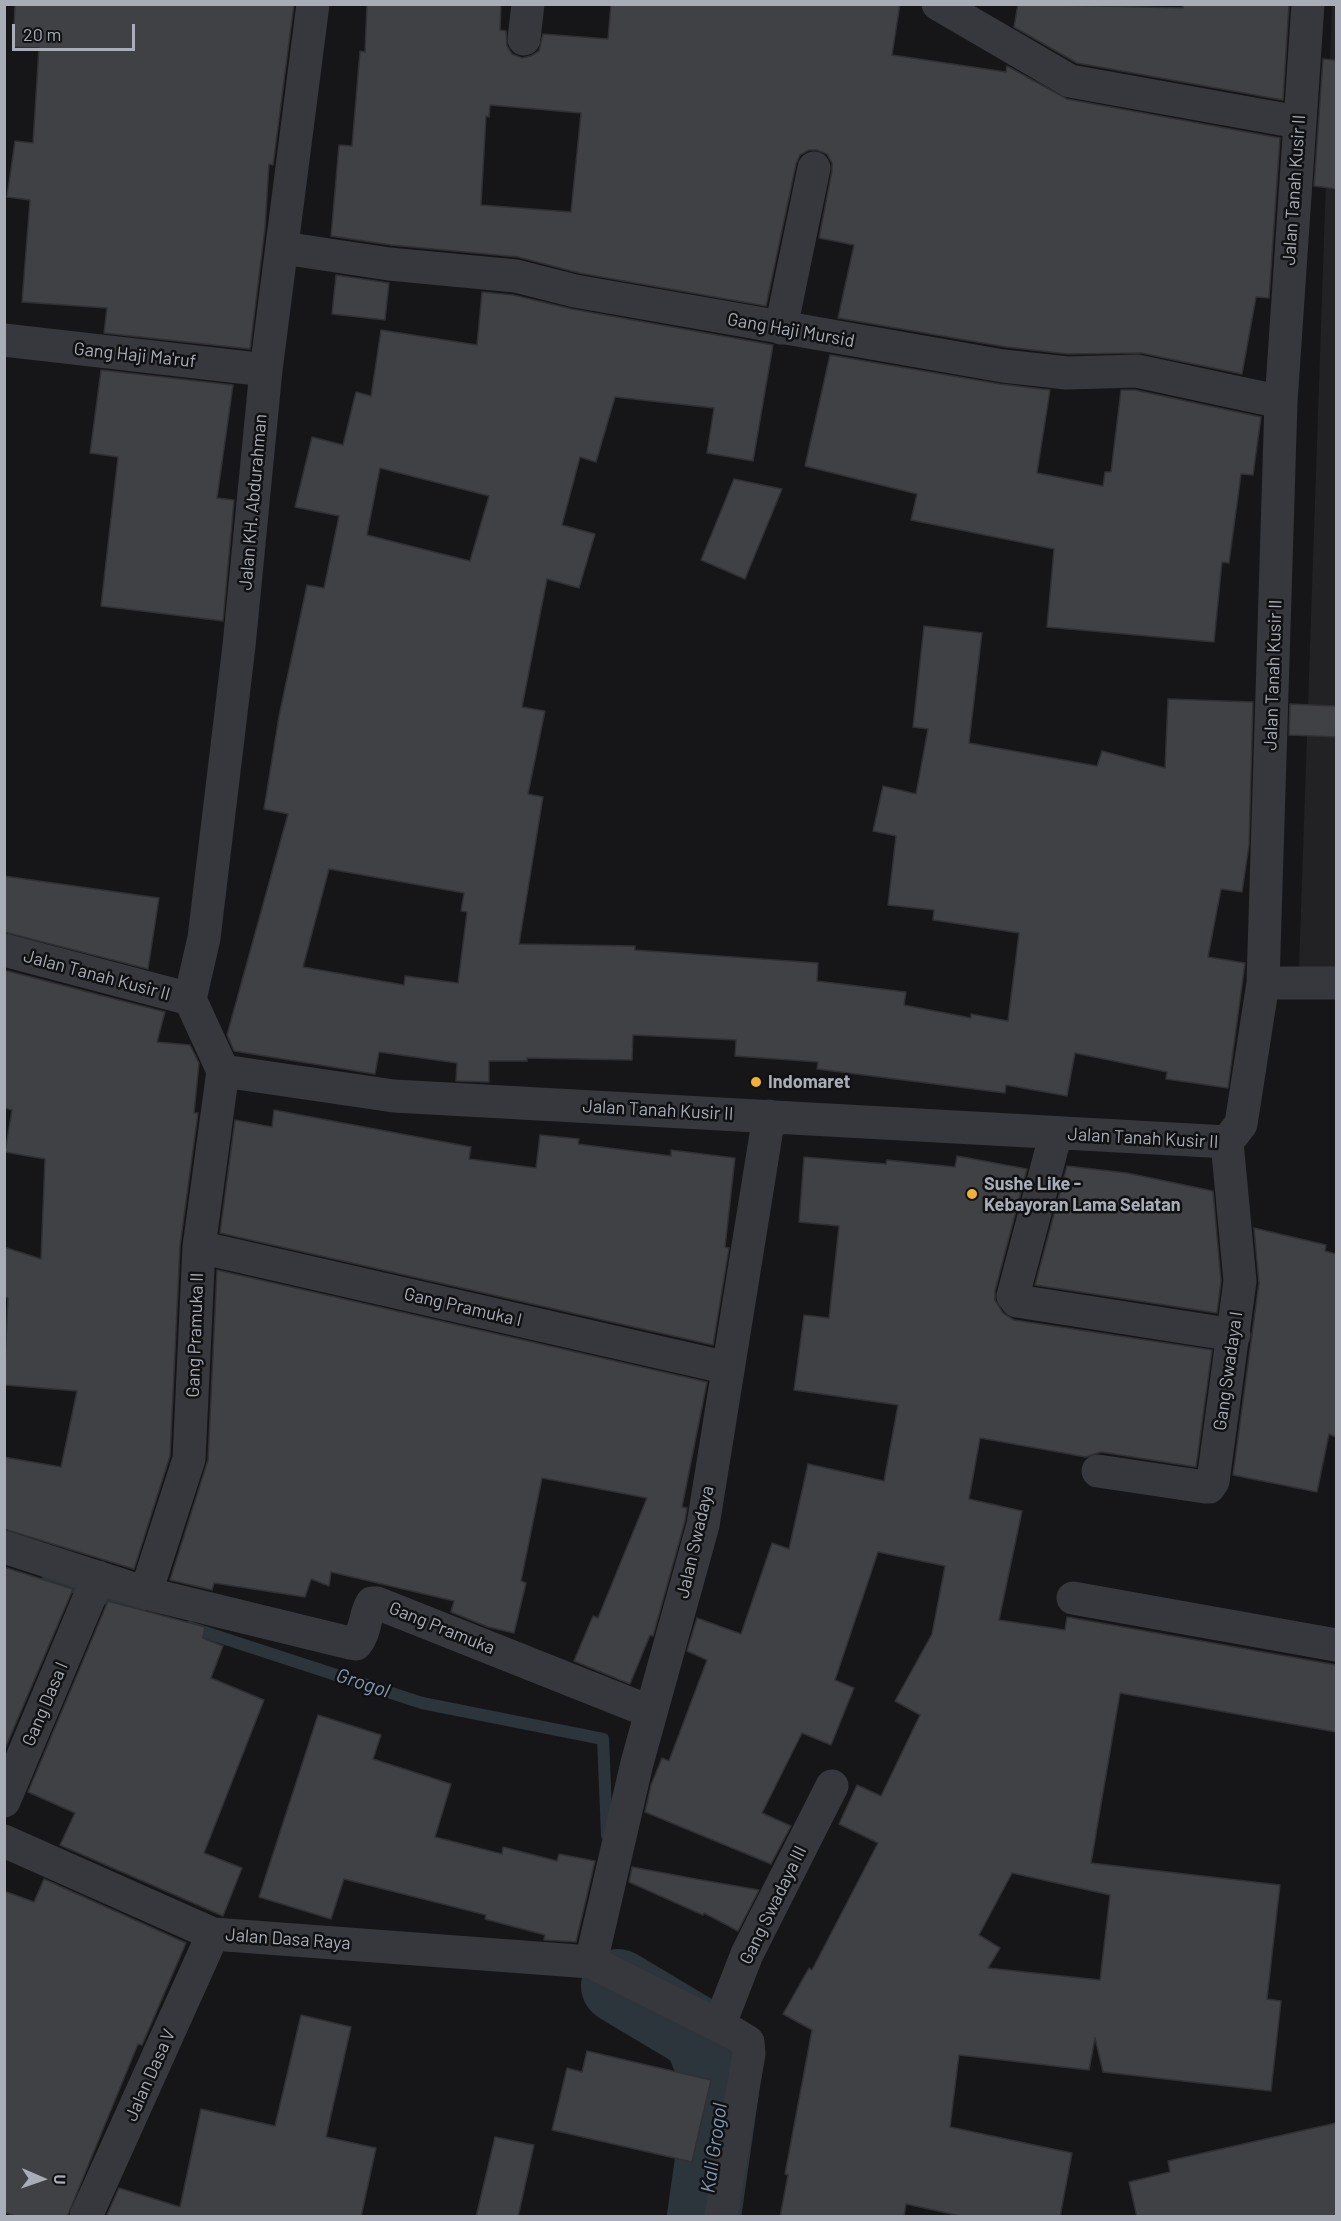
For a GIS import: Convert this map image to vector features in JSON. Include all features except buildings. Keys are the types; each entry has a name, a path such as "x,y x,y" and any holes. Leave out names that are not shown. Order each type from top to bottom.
{"street":[{"name":"Jalan KH. Abdurahman","path":"190,999 204,938 237,669 266,370 313,4"},
{"path":"524,39 528,4"},
{"path":"938,4 1070,81 1298,122"},
{"name":"Jalan Tanah Kusir II","path":"4,950 190,999 223,1071 394,1096 1227,1142 1241,1124 1263,983 1281,402 1298,122 1308,4"},
{"path":"781,328 814,168"},
{"name":"Gang Haji Mursid","path":"283,248 389,264 516,276 575,291 952,358 1078,373 1137,371 1281,402"},
{"name":"Gang Haji Ma'ruf","path":"4,340 266,370"},
{"path":"1263,983 1336,983"},
{"name":"Gang Pramuka II","path":"149,1594 147,1588 189,1459 199,1247 223,1071"},
{"name":"Jalan Swadaya","path":"591,1962 651,1712 703,1525 769,1116"},
{"path":"1056,1133 1013,1296 1017,1301 1234,1335"},
{"name":"Gang Swadaya I","path":"1098,1471 1209,1487 1213,1481 1240,1281 1227,1142"},
{"name":"Gang Pramuka I","path":"199,1247 728,1368"},
{"path":"4,1547 92,1590 149,1594"},
{"name":"Gang Dasa I","path":"4,1801 92,1590"},
{"name":"Gang Pramuka","path":"149,1594 356,1644 362,1637 367,1612 372,1603 377,1603 651,1712"},
{"path":"1073,1598 1336,1645"},
{"name":"Gang Swadaya III","path":"719,2026 747,1954 832,1786"},
{"name":"Jalan Dasa Raya","path":"4,1841 213,1934 591,1962"},
{"name":"Jalan Dasa V","path":"86,2217 213,1934"},
{"path":"591,1962 748,2042 749,2054 721,2217"}],"shaded area":[{"path":"1336,4 1336,969 1299,968 1332,5"}],"waterway":[{"name":"Grogol","path":"48,1578 139,1610"},
{"name":"Grogol","path":"189,1627 422,1703 603,1739 607,1835"},
{"name":"Kali Grogol","path":"618,1986 700,2035 722,2091 704,2216"}],"place":[{"name":"Indomaret","path":"756,1082"},
{"name":"Sushe Like - Kebayoran Lama Selatan","path":"972,1194"}]}
